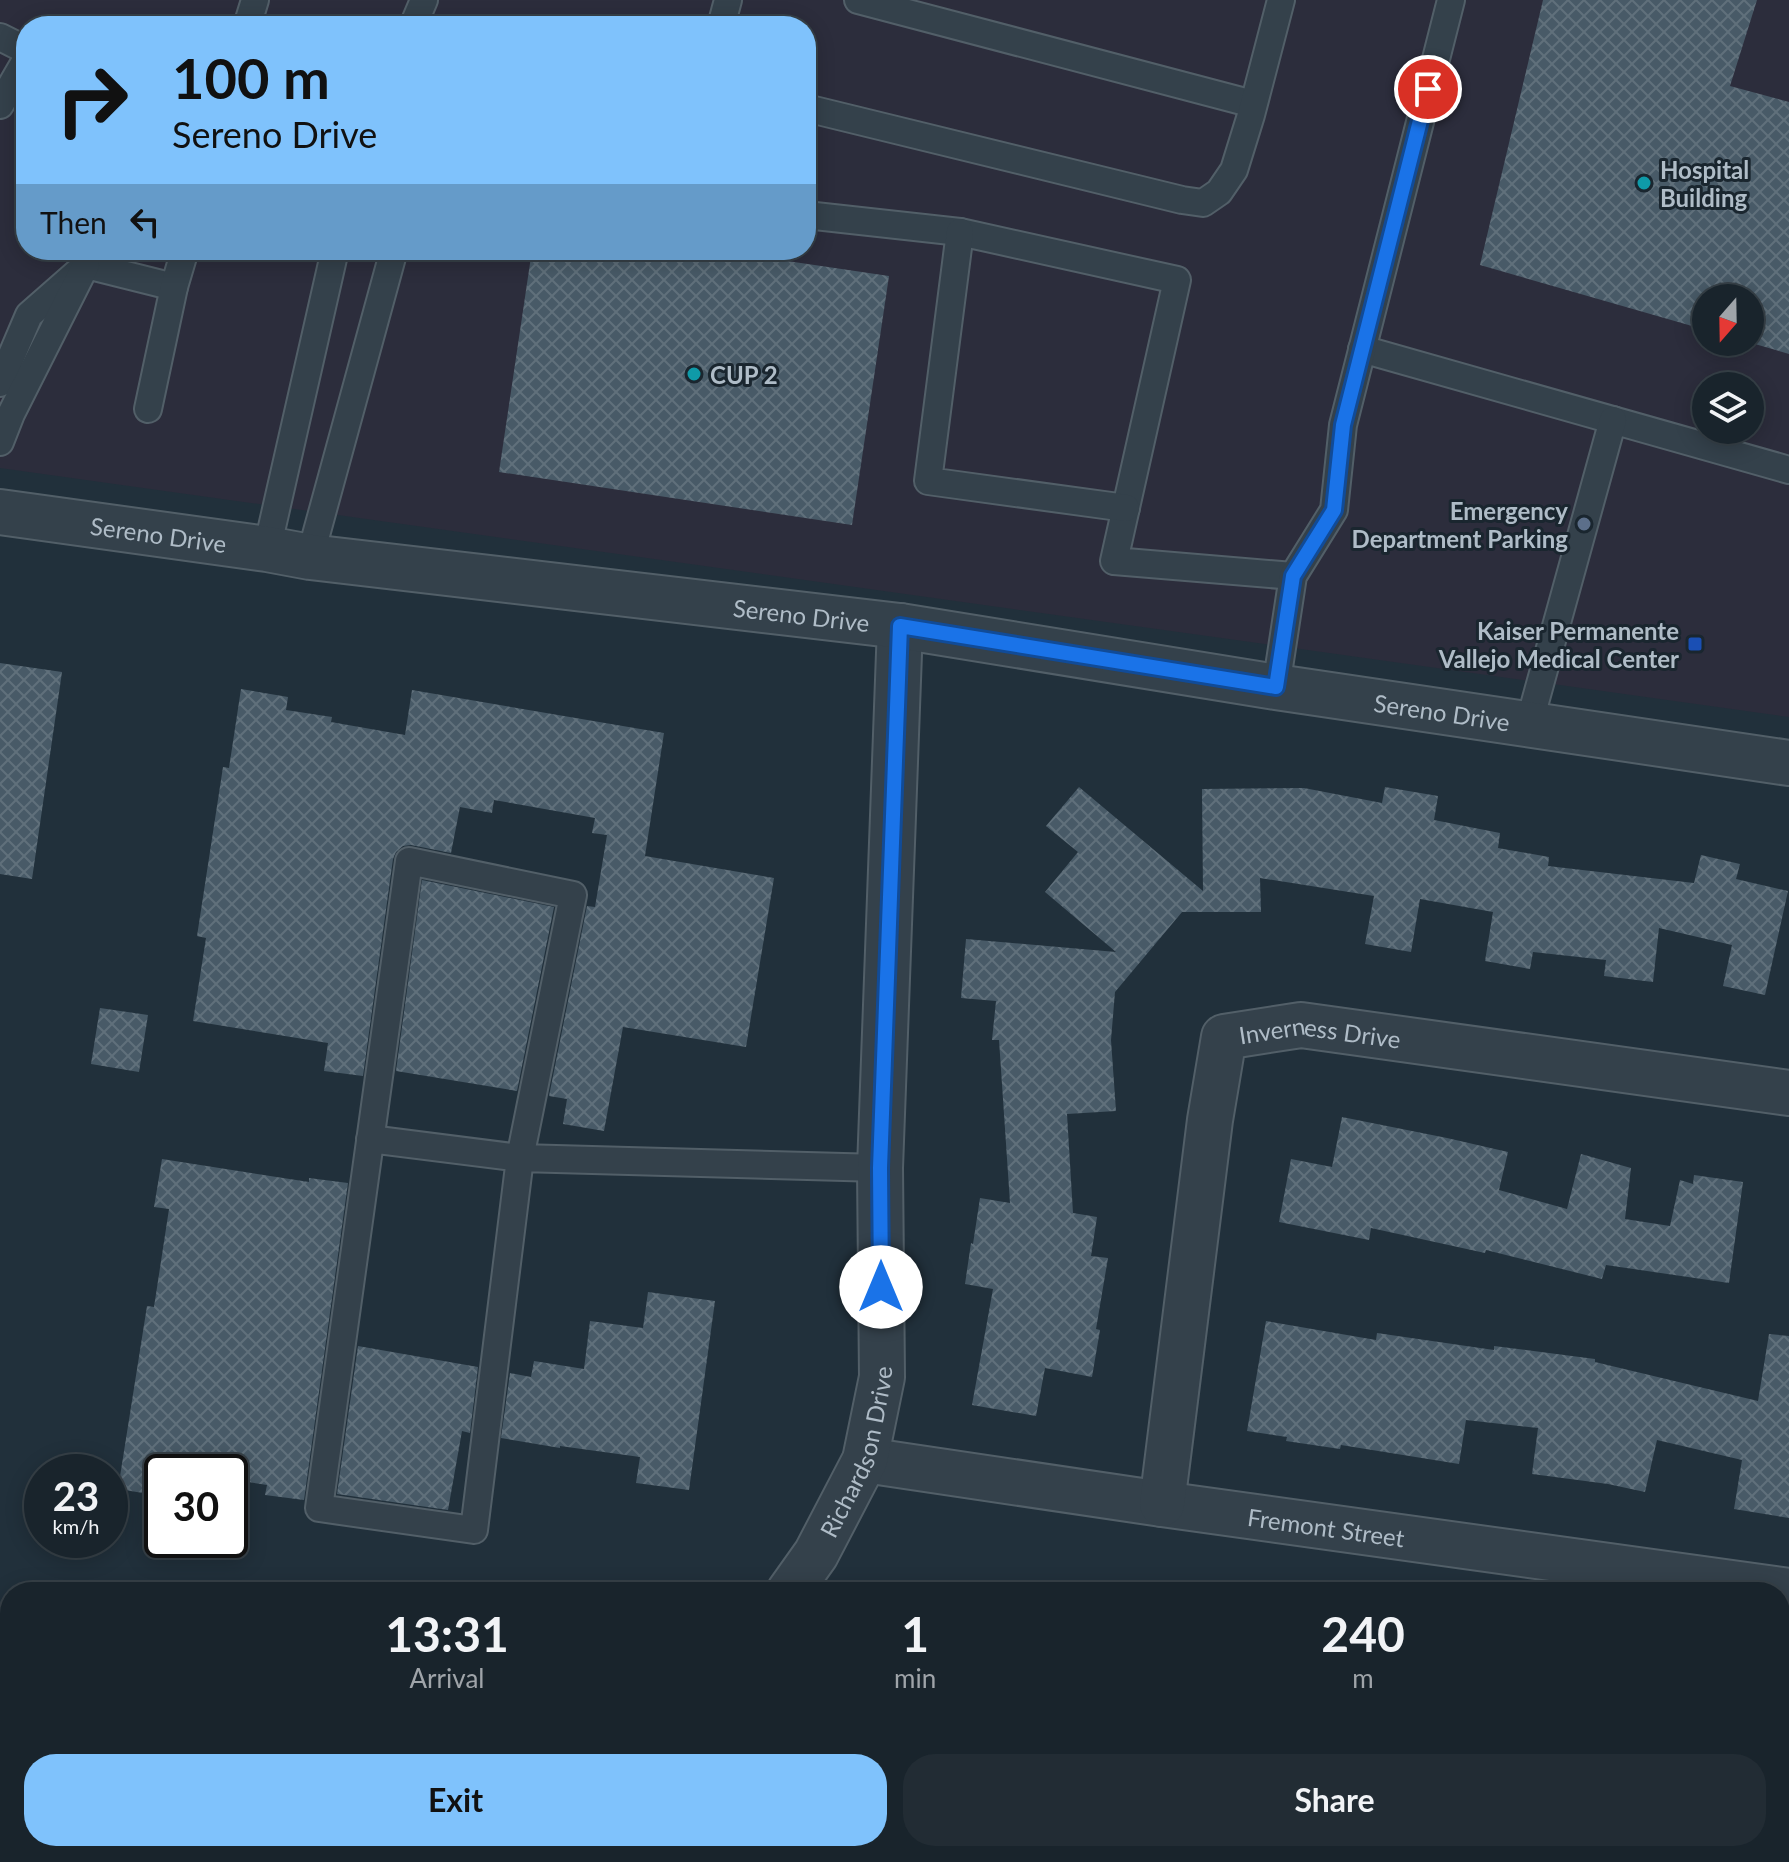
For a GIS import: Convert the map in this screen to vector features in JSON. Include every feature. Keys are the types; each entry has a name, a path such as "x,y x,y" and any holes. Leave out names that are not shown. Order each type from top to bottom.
{"street":[{"name":"Sereno Drive","path":"0,512 310,557 900,626 1276,687 1789,763"},
{"name":"Richardson Drive","path":"796,1582 816,1554 865,1460 882,1377 880,1168 900,626"},
{"name":"Inverness Drive","path":"1162,1504 1210,1120 1224,1037 1301,1025 1789,1093"},
{"name":"Fremont Street","path":"865,1460 1724,1582"}],"lane":[{"path":"858,0 1253,104"},
{"path":"816,110 1203,203 1219,192 1234,170 1281,0"},
{"path":"1276,687 1293,576 1334,510 1343,425 1451,0"},
{"path":"0,105 16,77"},
{"path":"816,216 960,232 1177,280 1114,561 1293,576"},
{"path":"960,232 928,481 1126,508"},
{"path":"148,409 182,260"},
{"path":"267,549 333,260"},
{"path":"310,557 391,260"},
{"path":"86,265 174,287"},
{"path":"0,383 29,315 86,265"},
{"path":"0,442 86,265"},
{"path":"1362,349 1789,470"},
{"path":"1529,724 1613,420"},
{"path":"409,861 573,895 520,1158 474,1530 319,1508 409,861"},
{"path":"370,1139 520,1158 880,1168"}],"shaded area":[{"path":"0,0 1789,0 1789,717 0,468"}],"building":[{"name":"Hospital Building","path":"1543,0 1757,0 1730,86 1789,102 1789,354 1764,347 1764,284 1692,284 1692,326 1480,265"},
{"name":"CUP 2","path":"531,260 780,260 889,276 852,525 499,472"},
{"path":"0,663 62,672 32,879 0,874"},
{"path":"241,689 288,697 286,710 332,717 331,722 405,735 412,690 664,733 645,856 774,878 746,1047 623,1027 604,1131 563,1124 567,1099 549,1096 587,906 595,907 607,835 592,833 595,818 494,800 492,813 460,807 451,853 411,845 403,846 396,852 363,1076 324,1071 328,1043 193,1021 206,938 197,936 223,767 229,768"},
{"path":"1079,787 1203,891 1202,789 1304,788 1382,803 1385,787 1438,796 1434,820 1500,833 1498,848 1549,857 1548,866 1694,883 1701,855 1740,864 1736,879 1788,891 1765,995 1723,986 1732,945 1659,928 1653,982 1604,976 1606,960 1533,952 1530,969 1485,961 1493,912 1420,899 1411,952 1365,944 1374,896 1260,878 1261,912 1182,912 1115,992 1111,1040 1116,1111 1067,1114 1073,1213 1097,1217 1091,1256 1108,1258 1096,1329 1100,1330 1092,1377 1045,1368 1036,1416 972,1405 993,1289 965,1284 971,1243 980,1198 1010,1203 999,1040 992,1040 996,1001 961,998 966,939 1116,952 1045,892 1078,852 1046,826"},
{"path":"422,880 554,907 517,1091 396,1071"},
{"path":"100,1008 148,1015 139,1072 91,1064"},
{"path":"1342,1117 1508,1152 1499,1190 1567,1209 1581,1154 1631,1168 1625,1219 1670,1226 1680,1180 1693,1184 1694,1175 1743,1182 1729,1283 1606,1265 1602,1279 1486,1250 1485,1253 1371,1228 1369,1240 1279,1222 1291,1159 1332,1167"},
{"path":"162,1159 309,1182 309,1178 348,1183 304,1500 265,1495 267,1485 248,1482 248,1454 144,1454 144,1493 128,1491 128,1454 124,1454 147,1306 154,1307 169,1209 154,1207"},
{"path":"648,1292 715,1301 689,1490 636,1483 640,1457 501,1438 510,1373 531,1377 534,1361 584,1369 590,1321 643,1328"},
{"path":"1266,1321 1376,1340 1377,1333 1494,1350 1494,1346 1595,1359 1595,1362 1758,1401 1769,1334 1789,1336 1789,1518 1734,1509 1742,1460 1657,1440 1645,1492 1532,1474 1538,1428 1466,1420 1459,1464 1341,1445 1340,1449 1286,1441 1287,1437 1247,1431"},
{"path":"358,1346 478,1367 470,1433 462,1431 448,1510 337,1494"}],"place":[{"name":"Hospital Building","path":"1644,183"},
{"name":"CUP 2","path":"694,374"},
{"name":"Emergency Department Parking","path":"1584,524"},
{"name":"Kaiser Permanente Vallejo Medical Center","path":"1695,644"}],"route":[{"path":"881,1287 880,1168 900,626 1276,687 1293,576 1334,510 1343,425 1428,89"}]}
